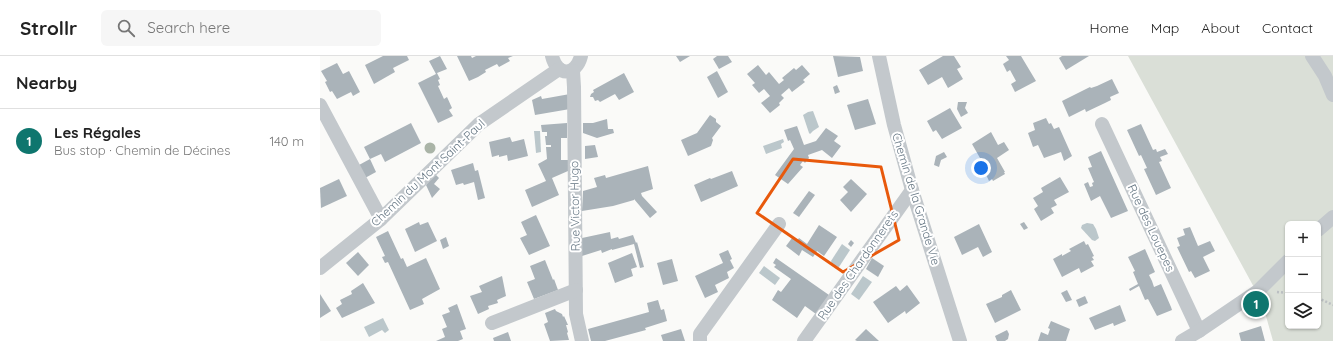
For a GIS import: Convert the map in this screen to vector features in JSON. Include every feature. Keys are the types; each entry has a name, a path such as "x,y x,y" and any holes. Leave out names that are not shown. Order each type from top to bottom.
{"street":[{"path":"552,56 553,62 566,70 580,64 581,56"},
{"name":"Chemin de la Grande Vie","path":"879,56 894,126 912,190 960,341"},
{"path":"1312,56 1325,76 1333,95"},
{"name":"Chemin du Mont Saint-Paul","path":"320,268 380,219 479,124 566,70"},
{"name":"Rue Victor Hugo","path":"566,70 574,87 576,314 582,341"},
{"path":"320,105 380,219"},
{"name":"Rue des Louepes","path":"1102,124 1190,338"},
{"name":"Rue des Chardonnerets","path":"804,341 912,190"},
{"path":"1321,227 1333,217"},
{"path":"700,341 700,334 779,224"},
{"path":"1190,338 1258,291 1285,264"},
{"path":"492,323 576,290"}],"path":[{"path":"1321,299 1333,305"}],"highlighted area":[{"path":"793,159 881,167 899,240 843,272 757,213"}],"shaded area":[{"path":"1128,56 1333,56 1333,341 1273,341 1262,302"},
{"path":"813,111 819,127 810,134 803,115"},
{"path":"534,131 540,131 541,152 536,153"},
{"path":"783,139 784,142 781,144 782,148 766,154 763,146"},
{"path":"1087,223 1093,224 1096,229 1099,238 1095,241 1092,240 1081,228 1082,225"},
{"path":"842,244 850,250 839,267 833,266 831,261"},
{"path":"764,266 780,278 775,285 759,273"},
{"path":"863,276 872,282 859,300 851,294"},
{"path":"383,318 389,330 385,333 382,330 369,337 364,327"}],"building":[{"path":"383,56 407,56 409,60 393,68 395,72 374,84 365,65"},
{"path":"440,56 447,69 437,73 440,79 438,80 440,85 438,86 444,99 447,97 452,108 449,110 453,116 438,123 418,83 436,74 429,61"},
{"path":"457,56 471,56 472,58 476,56 513,56 508,58 510,61 499,67 497,64 485,70 486,72 478,77 469,81"},
{"path":"676,56 690,56 680,62"},
{"path":"717,56 728,56 732,62 719,69 713,59"},
{"path":"833,56 860,57 863,71 838,77"},
{"path":"943,56 954,56 961,67 957,69 963,79 948,88 942,77 928,85 919,70"},
{"path":"1006,56 1021,56 1036,81 1015,92 1011,84 1016,81 1010,70 1007,72 1003,64 1009,60"},
{"path":"1062,56 1089,56 1066,70 1059,58"},
{"path":"337,63 343,74 349,71 360,92 353,96 351,92 337,99 332,91 330,92 325,82 327,81 321,71"},
{"path":"758,65 766,75 769,72 779,84 784,80 782,78 794,68 796,70 802,65 810,74 803,80 805,82 792,92 789,88 781,95 784,98 779,103 780,105 770,113 761,103 770,96 764,89 759,93 752,85 755,83 747,74"},
{"path":"717,71 728,92 718,98 707,77"},
{"path":"624,73 634,92 619,100 615,94 600,102 598,100 595,101 593,97 590,97 594,92 593,90"},
{"path":"1112,79 1119,93 1110,97 1111,100 1105,103 1086,112 1085,109 1069,117 1062,101 1090,87 1097,86"},
{"path":"837,85 840,92 835,94 833,87"},
{"path":"570,94 570,109 535,115 532,100 541,96 542,99"},
{"path":"868,99 876,124 855,130 847,105"},
{"path":"958,102 967,102 965,108 968,113 961,117 957,109"},
{"path":"950,108 962,128 942,139 936,130 933,132 927,121"},
{"path":"710,115 716,119 716,122 721,126 712,138 713,140 711,146 688,156 681,140 697,133"},
{"path":"1046,118 1054,129 1059,127 1072,156 1064,161 1061,152 1044,158 1038,145 1033,147 1028,133 1035,130 1033,123"},
{"path":"607,119 608,129 613,129 614,133 597,138 583,133 583,123 593,123"},
{"path":"411,123 421,143 385,162 381,154 370,159 364,147"},
{"path":"567,123 567,138 561,138 561,160 568,160 568,171 552,178 559,195 532,207 525,190 546,181 538,164 547,159 546,147 551,147 551,145 546,145 545,136 547,136 547,132 542,132 541,125"},
{"path":"1141,124 1153,150 1156,149 1157,152 1165,149 1168,154 1160,157 1162,161 1159,162 1171,188 1156,195 1144,169 1147,168 1141,155 1139,156 1127,130"},
{"path":"797,126 804,145 816,141 826,128 838,136 834,141 841,146 832,158 822,150 808,155 809,158 805,163 803,161 800,165 803,167 788,184 775,175 794,149 790,140 788,141 784,130"},
{"path":"991,132 998,145 1004,142 1009,150 997,158 1005,174 993,181 992,179 989,181 982,166 984,165 972,144"},
{"path":"510,137 512,142 524,139 528,156 508,161 507,155 492,157 489,142"},
{"path":"595,145 598,157 585,159 585,146"},
{"path":"1101,151 1128,211 1111,218 1100,196 1091,201 1084,184 1088,182 1090,187 1093,186 1092,183 1094,182 1088,168 1092,167 1088,157"},
{"path":"944,152 947,157 941,160 939,167 934,165 936,156"},
{"path":"370,159 376,172 365,178 359,165"},
{"path":"473,163 475,171 478,170 485,198 478,200 474,182 464,185 463,183 456,185 451,170"},
{"path":"648,166 653,189 641,193 657,212 650,218 634,199 613,206 582,211 583,191 597,187 594,178 605,175 606,178"},
{"path":"732,171 738,186 701,202 694,185"},
{"path":"435,174 439,178 434,184 440,189 432,198 426,185"},
{"path":"1060,177 1069,192 1054,200 1057,205 1051,208 1054,213 1041,221 1034,209 1038,206 1033,198 1043,192 1041,188"},
{"path":"339,179 347,196 321,208 320,188"},
{"path":"851,179 867,194 851,212 840,200 848,192 843,187"},
{"path":"809,191 815,195 799,217 793,213"},
{"path":"536,215 550,246 529,255 520,238 527,235 521,222"},
{"path":"419,222 420,225 428,222 437,241 415,252 405,229"},
{"path":"1024,222 1028,228 1024,230 1020,224"},
{"path":"979,224 992,252 983,257 978,247 962,255 954,237"},
{"path":"819,225 837,237 824,256 817,251 813,257 802,250 799,256 786,246 792,238 797,241 799,238 807,244"},
{"path":"1190,227 1198,246 1210,241 1215,251 1203,257 1210,271 1195,278 1191,271 1189,272 1177,247 1180,246 1177,238 1185,235 1183,229"},
{"path":"388,231 401,259 403,258 407,267 426,258 440,289 422,299 424,304 410,310 388,262 385,263 382,257 385,256 376,237"},
{"path":"610,232 611,239 618,237 619,239 633,235 636,243 637,242 644,267 640,268 634,244 602,253 601,250 582,256 582,238"},
{"path":"446,237 449,246 443,249 440,240"},
{"path":"851,240 854,243 851,247 848,244"},
{"path":"1084,241 1086,245 1088,244 1094,256 1092,257 1094,260 1091,261 1094,266 1081,273 1079,268 1062,277 1053,259 1071,251 1069,249"},
{"path":"1145,249 1155,272 1149,275 1154,287 1161,284 1172,310 1157,316 1148,299 1145,300 1139,286 1130,291 1129,289 1138,284 1133,272 1135,271 1128,257"},
{"path":"728,250 732,259 730,260 734,268 727,272 729,278 715,285 718,292 705,298 695,276 723,263 719,254"},
{"path":"358,252 369,265 358,276 346,263"},
{"path":"632,253 637,267 631,269 633,276 615,283 608,263"},
{"path":"776,258 829,295 816,314 805,306 797,318 772,300 778,290 781,292 791,279 774,267 776,265 773,263"},
{"path":"872,258 884,266 878,277 866,269"},
{"path":"672,259 678,281 663,285 657,263"},
{"path":"545,260 558,290 534,299 527,282 535,279 530,266"},
{"path":"502,276 506,296 497,300 498,303 488,306 489,309 478,314 470,296 482,292 479,286"},
{"path":"363,283 375,303 342,318 336,308 342,304 340,300 352,294 351,291"},
{"path":"907,285 920,303 906,314 905,311 888,323 873,302 896,286 900,291"},
{"path":"1011,290 1021,310 995,323 986,304 1002,297 1002,295"},
{"path":"1067,290 1072,300 1066,302 1061,293"},
{"path":"320,294 331,311 320,318"},
{"path":"1085,296 1088,303 1079,307 1076,300"},
{"path":"658,300 661,310 664,309 667,321 645,328 646,330 605,341 591,341 588,329 649,312 647,303"},
{"path":"457,304 466,329 460,331 463,339 458,341 436,341 445,337 442,329 447,327 442,315 450,312 448,308"},
{"path":"1120,305 1126,321 1114,326 1113,323 1095,330 1089,318"},
{"path":"555,309 562,314 563,317 564,316 568,325 566,325 569,340 550,341 544,324 548,322 545,313"},
{"path":"1051,321 1070,329 1066,341 1038,341 1041,332 1048,335 1050,329 1048,328"},
{"path":"1261,326 1265,341 1241,341 1239,333"},
{"path":"681,329 685,341 663,341 661,335"},
{"path":"866,329 879,341 855,340"},
{"path":"1007,330 1009,334 1008,339 1005,341 997,341 995,336"},
{"path":"508,332 511,341 494,341 493,338"}],"place":[{"name":"Les Régales","path":"1256,304"}]}
